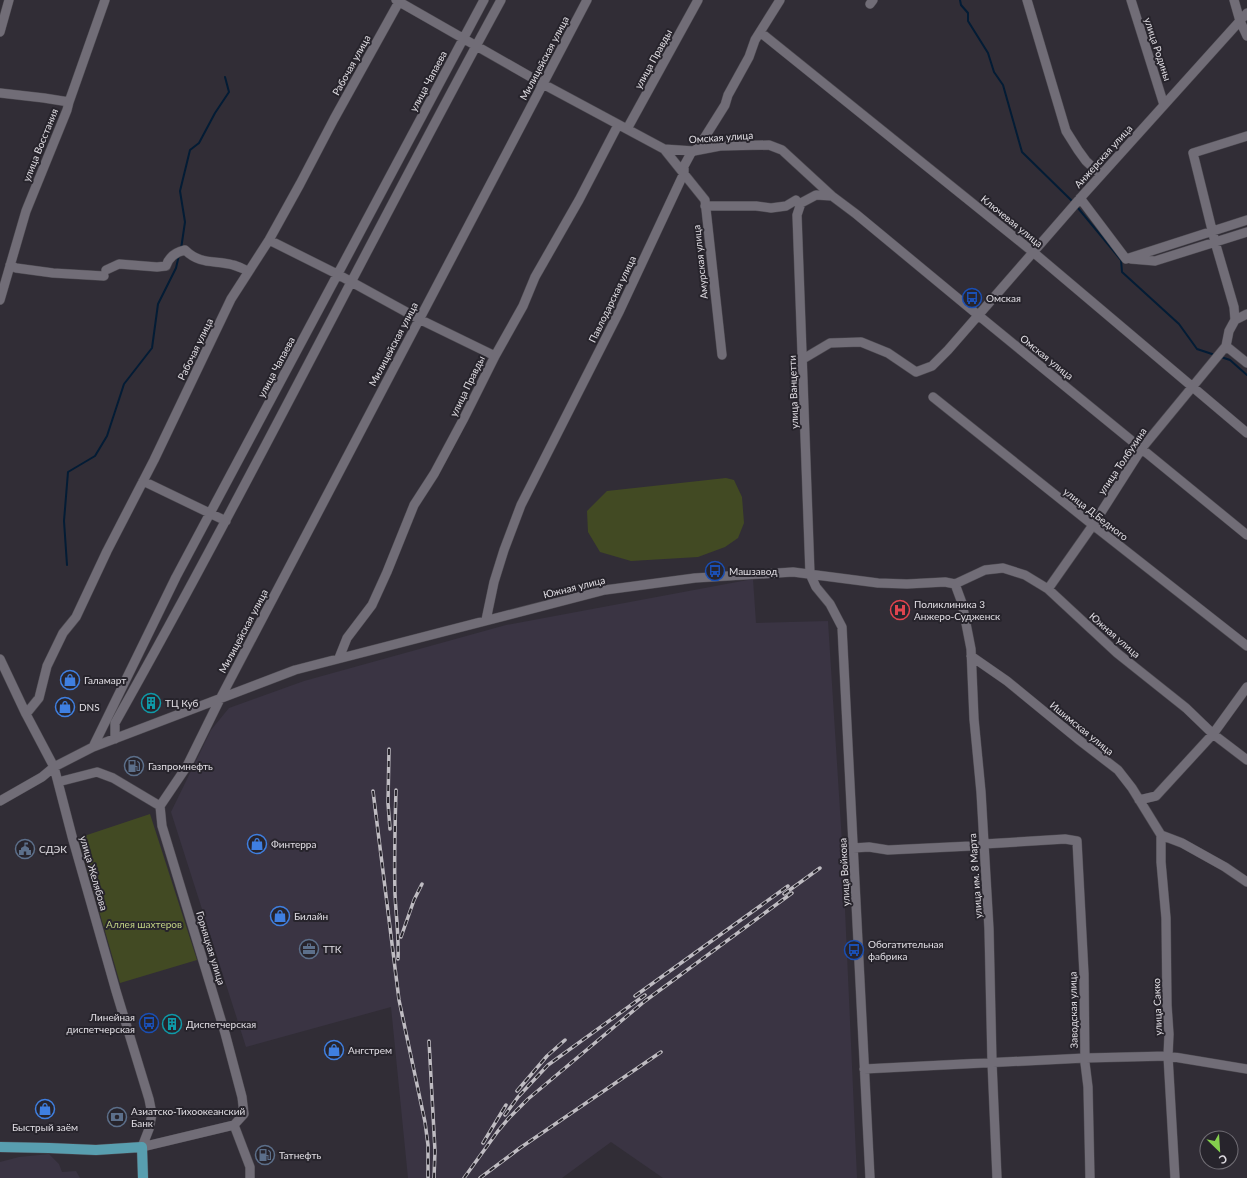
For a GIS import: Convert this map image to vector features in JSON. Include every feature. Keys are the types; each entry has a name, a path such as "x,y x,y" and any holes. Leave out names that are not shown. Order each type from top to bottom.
{"main road":[{"path":"0,1147 96,1150 142,1147 143,1178"}],"street":[{"path":"0,32 8,0"},
{"name":"улица Восстания","path":"0,298 26,211 67,110 68,102 105,0"},
{"name":"улица Чапаева","path":"93,748 176,577 484,0"},
{"path":"115,739 115,723 164,636 226,520 501,0"},
{"name":"Милицейская улица","path":"160,806 187,766 220,699 587,0"},
{"name":"улица Правды","path":"627,129 698,0"},
{"name":"Павлодарская улица","path":"486,620 494,582 521,505 620,312 684,174 684,166 691,153 698,148 725,106 728,95 749,57 755,40 780,0"},
{"path":"1027,0 1066,132 1086,161 1101,175"},
{"name":"улица Родины","path":"1131,0 1164,105"},
{"path":"1234,0 1240,21 1247,36"},
{"path":"398,1 543,84 664,149"},
{"name":"Рабочая улица","path":"26,714 39,698 47,666 63,634 76,617 232,299 300,184 398,1"},
{"name":"Анжерская улица","path":"803,359 830,343 861,342 888,353 916,372 932,366 948,350 1080,198 1247,13"},
{"name":"Ключевая улица","path":"760,32 1033,252 1247,433"},
{"path":"0,93 68,102"},
{"name":"улица Правды","path":"339,658 347,638 372,605 414,505 434,474 453,439 495,356 523,306 535,277 579,200 618,124"},
{"path":"1247,136 1193,153 1215,242 1234,307 1235,320 1247,314"},
{"name":"Омская улица","path":"664,149 694,151 720,146 769,145 782,150 832,196 856,214 1247,535"},
{"name":"Амурская улица","path":"664,149 705,200 722,355"},
{"name":"улица Ванцетти","path":"810,574 797,215 801,203 816,195 832,196"},
{"path":"1080,198 1126,259 1155,261 1247,232"},
{"path":"705,206 756,206 771,208 786,206 796,200"},
{"path":"1126,259 1247,220"},
{"path":"268,240 337,274 419,319 495,356"},
{"path":"10,265 16,268 53,273 105,273 119,264 157,267 166,266 168,259 177,252 185,250 191,256 210,262 233,265 248,271"},
{"name":"улица Толбухина","path":"1048,589 1093,526 1142,448 1226,346 1235,320"},
{"path":"1226,346 1247,363"},
{"name":"улица Д.Бедного","path":"933,397 1093,526 1247,646"},
{"path":"143,481 226,520"},
{"name":"Южная улица","path":"0,801 42,777 54,767 93,748 295,670 605,590 695,578 793,572 878,583 906,584 945,582 955,584 985,570 1003,568 1025,575 1048,589 1117,653 1186,708 1213,734 1247,760"},
{"name":"улица Войкова","path":"810,574 816,587 830,604 842,627 870,1178"},
{"name":"улица им. 8 Марта","path":"955,584 962,603 971,656 974,719 981,792 989,929 992,1062 997,1178"},
{"name":"Ишимская улица","path":"971,656 1007,681 1118,770 1132,788 1161,835"},
{"name":"улица Желябова","path":"0,659 26,714 54,767 116,991 149,1099 152,1114 150,1129 142,1147"},
{"path":"1139,800 1156,796 1213,734 1247,687"},
{"path":"58,782 97,772 113,778 160,806"},
{"name":"Горняцкая улица","path":"160,806 162,826 211,984 242,1098 244,1114 234,1125"},
{"path":"1161,835 1182,843 1225,867 1247,882"},
{"name":"улица Сакко","path":"1161,835 1161,862 1166,918 1167,1005 1169,1034 1168,1056 1174,1178"},
{"name":"Заводская улица","path":"984,844 1065,839 1077,841 1084,974 1085,1058 1088,1087 1090,1178"},
{"path":"853,848 869,847 888,850 984,844"},
{"path":"864,1069 1085,1058 1168,1056 1247,1069"},
{"path":"142,1147 234,1125 250,1167 250,1178"}],"shaded area":[{"path":"753,579 756,623 828,621 842,842 857,1178 663,1178 611,1142 562,1178 408,1178 391,1007 246,1047 171,812 211,730 229,708 304,681 506,625"},
{"path":"49,1154 59,1164 62,1172 76,1171 80,1178 0,1178 0,1162 19,1157"}],"green space":[{"path":"726,478 734,480 742,497 744,523 738,538 725,547 698,557 631,561 600,552 588,532 587,511 607,491"},
{"name":"Аллея шахтеров","path":"150,814 197,960 120,983 78,838"}],"waterway":[{"path":"960,0 961,5 968,13 968,21 988,53 994,72 1003,85 1022,152 1071,200"},
{"path":"181,249 185,222 180,191 190,150 199,143 215,113 229,92 225,77"},
{"path":"1078,208 1121,260 1122,272 1179,324 1197,349 1215,355"},
{"path":"67,565 64,521 68,472 95,456 107,436 124,384 152,348 158,304 176,268 179,255"},
{"path":"1221,357 1230,360 1247,375"}],"railway":[{"path":"389,749 388,803 390,829"},
{"path":"396,790 395,902 398,935 398,959"},
{"path":"373,791 399,1000 425,1122 428,1145 428,1178"},
{"path":"784,894 820,868"},
{"path":"401,937 414,900 422,884"},
{"path":"635,996 788,886"},
{"path":"464,1178 498,1131 528,1099 645,1001 792,893"},
{"path":"505,1115 518,1097 548,1065 645,995"},
{"path":"517,1091 547,1056 565,1040"},
{"path":"429,1041 435,1151 434,1178"},
{"path":"480,1178 520,1148 661,1052"},
{"path":"483,1143 506,1105"}],"place":[{"name":"Омская","path":"972,298"},
{"name":"Машзавод","path":"715,571"},
{"name":"Поликлиника 3 Анжеро-Судженск","path":"900,610"},
{"name":"Галамарт","path":"70,680"},
{"name":"ТЦ Куб","path":"151,703"},
{"name":"DNS","path":"65,707"},
{"name":"Газпромнефть","path":"134,766"},
{"name":"Финтерра","path":"257,844"},
{"name":"СДЭК","path":"25,849"},
{"name":"Билайн","path":"280,916"},
{"name":"ТТК","path":"309,949"},
{"name":"Обогатительная фабрика","path":"854,950"},
{"name":"Линейная диспетчерская","path":"149,1023"},
{"name":"Диспетчерская","path":"172,1024"},
{"name":"Ангстрем","path":"334,1050"},
{"name":"Быстрый заём","path":"45,1109"},
{"name":"Азиатско-Тихоокеанский Банк","path":"117,1117"},
{"name":"Татнефть","path":"265,1155"}]}
